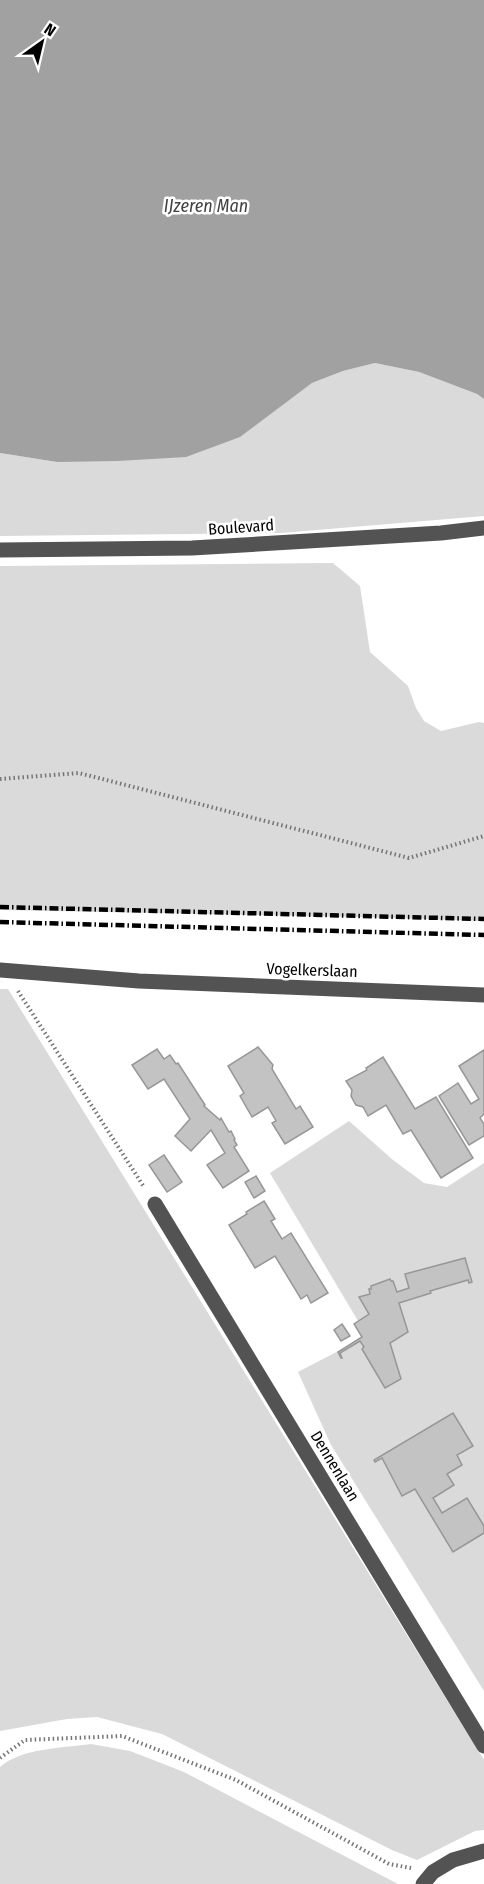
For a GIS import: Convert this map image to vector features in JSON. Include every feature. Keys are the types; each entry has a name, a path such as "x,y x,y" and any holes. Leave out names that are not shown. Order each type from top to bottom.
{"street":[{"name":"Boulevard","path":"0,550 192,548 441,533 484,528"},
{"name":"Vogelkerslaan","path":"2,970 139,981 484,995"},
{"name":"Dennenlaan","path":"155,1204 484,1746"},
{"path":"428,1878 453,1860 484,1851"}],"path":[{"path":"0,778 79,773 409,858 484,836"},
{"path":"2,970 155,1204"},
{"path":"0,1758 25,1740 122,1736 236,1780 389,1864 428,1878"}],"shaded area":[{"path":"375,363 419,372 477,394 484,399 484,516 281,533 0,536 0,453 57,462 240,436 312,383 343,371"},
{"path":"333,563 360,586 370,652 408,686 416,708 424,721 441,731 479,722 484,723 484,921 0,910 0,566"},
{"path":"0,989 8,989 484,1760 484,1830 475,1831 417,1860 392,1850 162,1734 97,1717 67,1719 0,1731"},
{"path":"349,1121 393,1160 424,1183 447,1187 484,1163 484,1691 331,1445 298,1372 367,1336 270,1173"},
{"path":"91,1744 130,1751 184,1772 398,1884 0,1884 0,1767 31,1752"}],"water":[{"name":"IJzeren Man","path":"0,0 484,0 484,399 477,394 419,372 375,363 343,371 312,383 240,437 186,457 57,462 0,453"}],"building":[{"path":"258,1047 273,1065 272,1069 296,1109 300,1106 313,1127 285,1144 272,1123 276,1121 268,1107 252,1117 240,1096 244,1093 228,1066"},
{"path":"157,1049 164,1059 170,1055 176,1064 178,1063 204,1106 220,1120 221,1118 235,1139 237,1145 234,1147 249,1171 223,1188 207,1165 225,1153 211,1130 191,1151 175,1136 190,1119 164,1079 148,1089 132,1065"},
{"path":"484,1050 484,1114 480,1118 484,1124 484,1136 469,1145 439,1096 458,1083 471,1104 479,1099 459,1066"},
{"path":"383,1057 415,1109 436,1097 473,1158 441,1178 411,1130 403,1134 386,1105 368,1116 363,1107 356,1105 351,1096 352,1090 346,1081 367,1070 366,1068"},
{"path":"164,1155 182,1182 167,1192 149,1165"},
{"path":"256,1176 265,1191 254,1198 245,1182"},
{"path":"264,1201 275,1219 271,1221 282,1239 291,1233 328,1293 311,1303 307,1295 301,1299 275,1256 255,1268 229,1225"},
{"path":"465,1258 472,1282 469,1283 468,1280 399,1303 408,1332 390,1343 401,1379 385,1388 362,1349 364,1347 360,1341 340,1353 341,1358 338,1352 362,1337 354,1324 369,1314 359,1297 370,1294 371,1286 390,1279 397,1292 409,1288 405,1274"},
{"path":"342,1324 350,1336 341,1341 334,1330"},
{"path":"453,1413 473,1446 457,1455 462,1465 447,1474 454,1485 433,1498 442,1513 467,1498 484,1526 484,1533 453,1552 415,1489 402,1496 382,1458 375,1462 374,1460"}],"railway":[{"path":"0,907 484,919"},
{"path":"0,922 484,935"}]}
